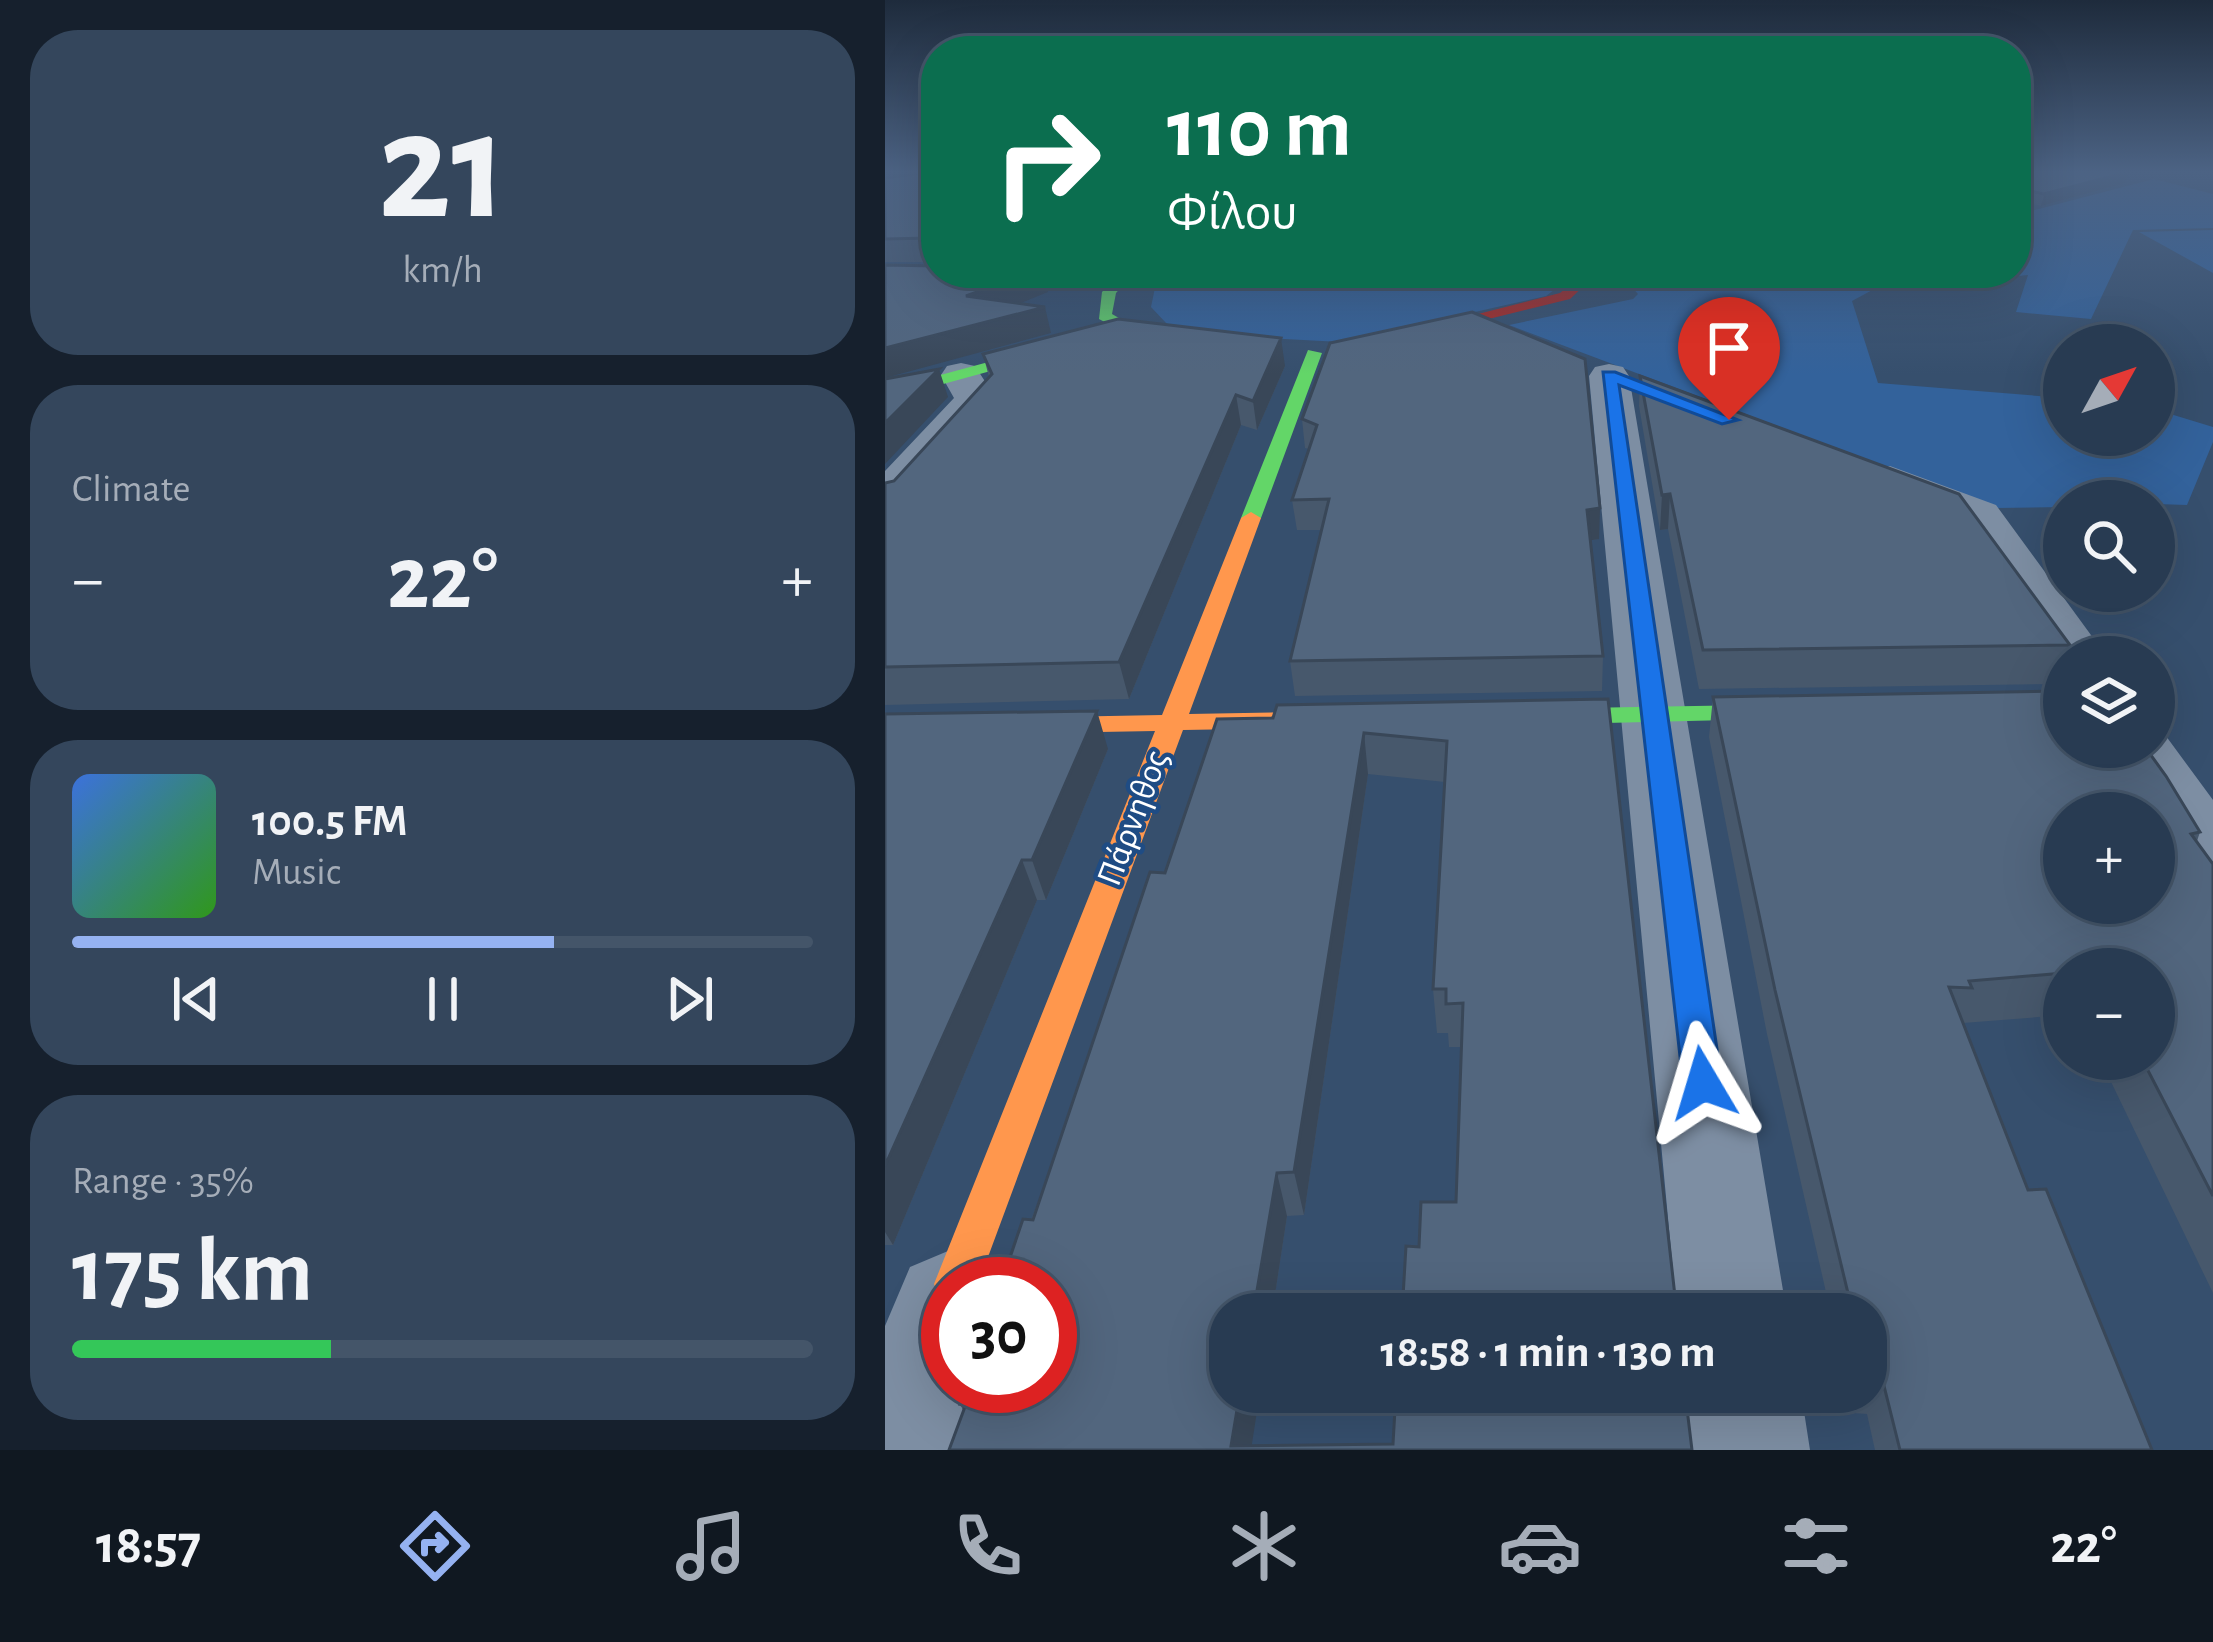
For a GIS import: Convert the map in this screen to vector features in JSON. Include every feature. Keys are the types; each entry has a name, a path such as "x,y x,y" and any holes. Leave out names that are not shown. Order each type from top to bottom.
{"street":[{"path":"885,275 921,275"},
{"path":"1112,288 1104,316 1122,330"},
{"path":"1473,319 1565,296 1574,288"},
{"path":"1473,319 1590,367 1655,714 1730,1293"},
{"name":"Πάρνηθος","path":"966,1257 1304,353 1473,319"},
{"path":"885,394 1122,330 1214,343"},
{"path":"885,500 976,400 961,375"},
{"path":"1843,463 1979,516 2062,636"},
{"path":"1493,717 1837,711"},
{"path":"885,728 1331,720"},
{"path":"2153,768 2213,855"},
{"path":"893,1450 921,1376"},
{"path":"1745,1413 1750,1450"}],"shaded area":[{"path":"2031,239 2129,239 2091,319 2016,312 2024,288 2031,288"},
{"path":"2151,239 2213,239 2213,273"},
{"path":"1155,288 1557,288 1546,296 1341,342 1205,335 1168,325 1151,307"},
{"path":"1633,288 1876,288 1852,301 1878,383 2043,396 2043,456 2175,456 2175,415 2213,427 2213,442 2187,505 2175,505 2175,480 2043,480 2043,507 1995,508 1509,325 1633,299 1638,294"}],"building":[{"path":"885,265 921,266 921,288 988,288 966,296 1045,307 885,348"},
{"path":"1472,312 1585,359 1600,508 1587,510 1603,656 1290,661 1329,499 1292,500 1317,425 1302,419 1330,343"},
{"path":"1118,319 1281,338 1253,401 1236,395 1119,662 885,667 885,483 894,481 992,374 983,354"},
{"path":"939,369 885,423 885,379"},
{"path":"1640,376 1959,494 2063,636 2043,636 2043,645 1703,650 1670,494 1662,495"},
{"path":"2043,691 2043,768 2160,768 2200,832 2191,834 2213,864 2213,1196 2153,1080 2175,1080 2175,948 2043,948 2043,975 1969,981 1972,988 1949,987 2028,1190 2046,1189 2152,1450 1900,1450 1887,1398 1887,1293 1848,1293 1775,990 1713,697"},
{"path":"1608,699 1675,1293 1403,1293 1406,1246 1419,1247 1421,1202 1456,1202 1463,1003 1446,1004 1446,989 1433,989 1447,741 1364,733 1294,1172 1277,1173 1257,1293 1209,1293 1209,1413 1236,1413 1231,1446 1393,1444 1395,1413 1688,1413 1692,1450 949,1450 963,1413 1077,1413 1077,1257 1010,1257 1023,1219 1033,1220 1150,872 1165,873 1217,719 1273,718 1277,705"},
{"path":"1097,711 1032,860 1022,860 885,1166 885,714"}],"traffic: fast":[{"path":"1113,288 1104,316 1134,333 1193,340"},
{"path":"885,395 1073,344"},
{"path":"1251,518 1314,353"},
{"path":"1522,717 1802,712"}],"traffic: slow":[{"path":"966,1257 1251,518"},
{"path":"885,728 1305,720"}],"traffic: jam":[{"path":"1396,337 1565,296 1574,288"}],"route":[{"path":"1703,1083 1609,376 1729,420"}]}
